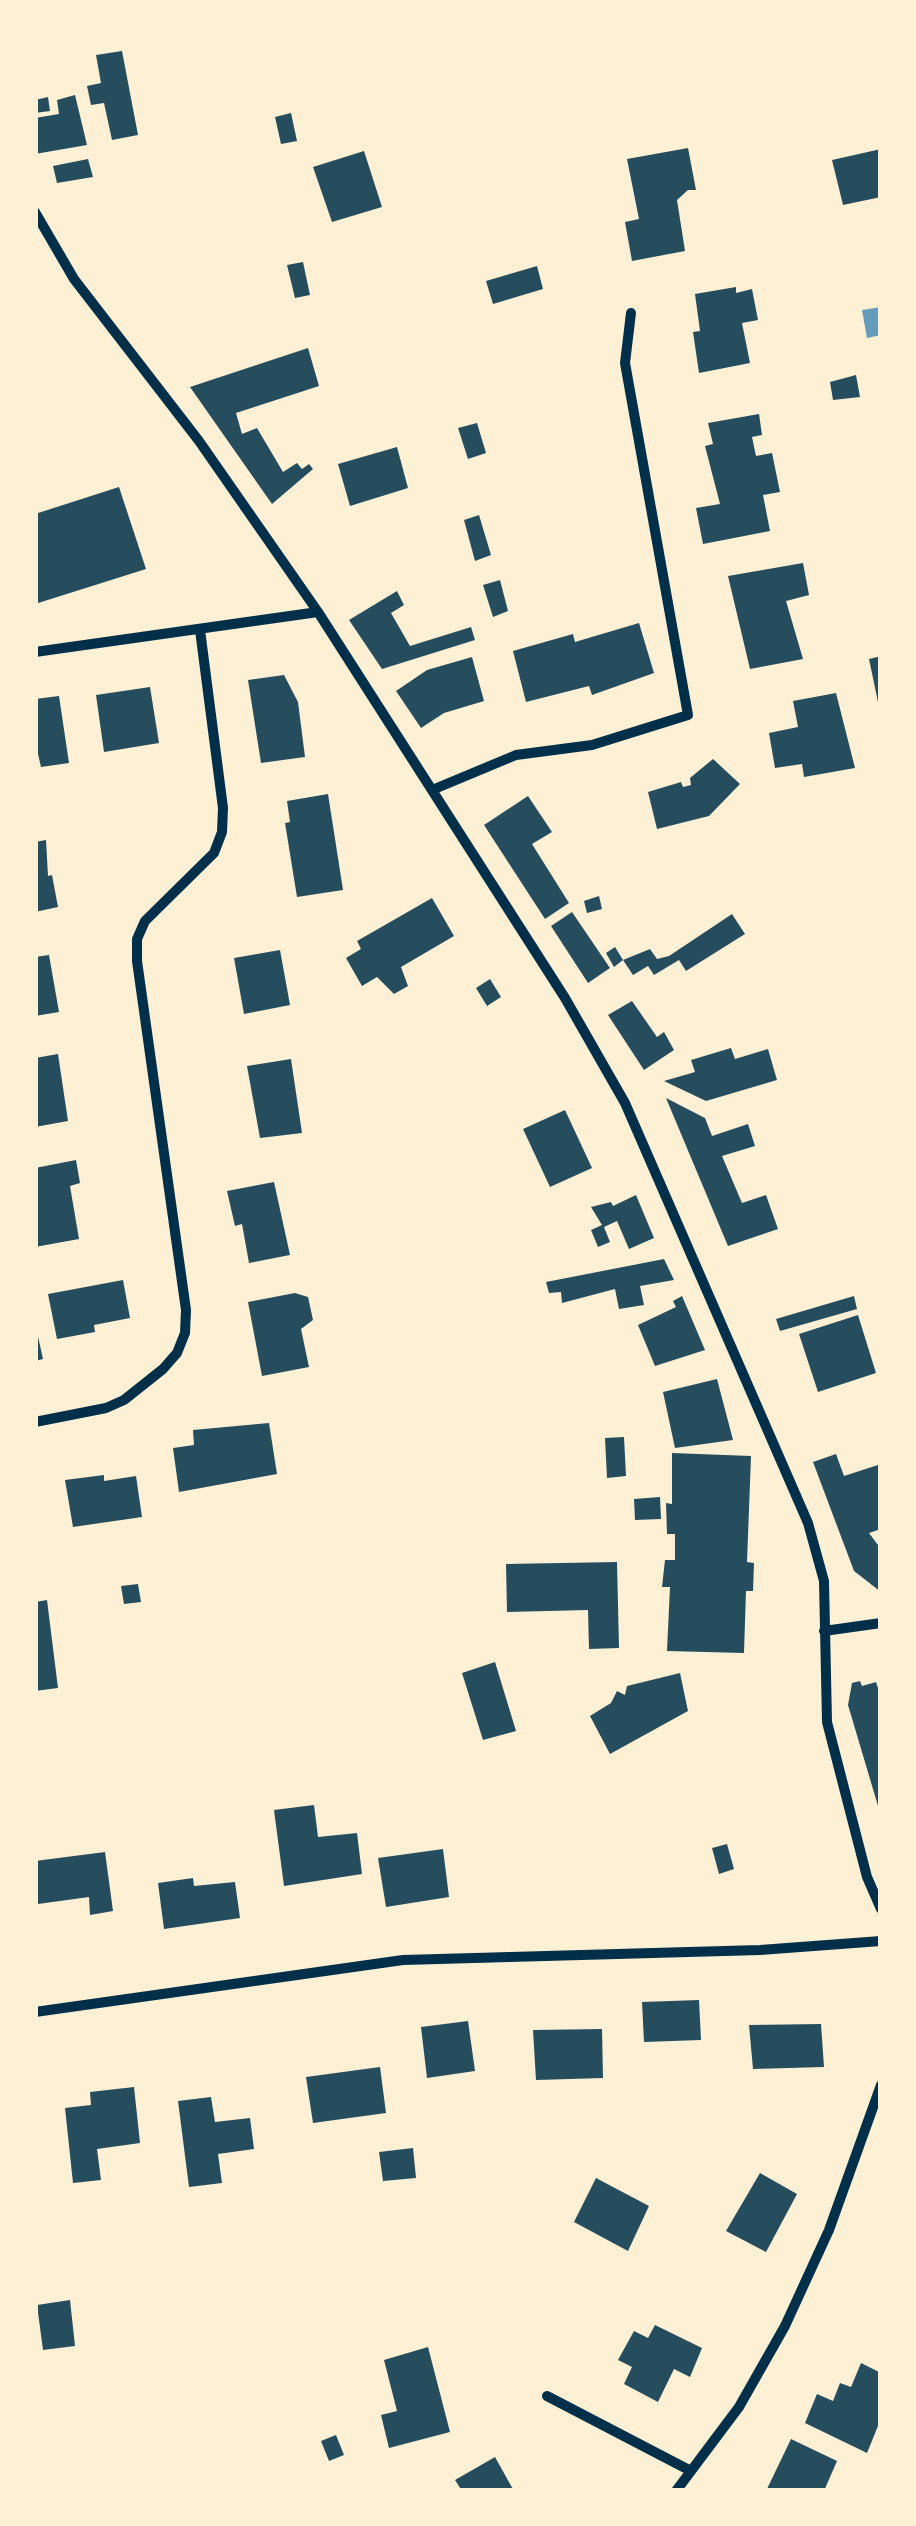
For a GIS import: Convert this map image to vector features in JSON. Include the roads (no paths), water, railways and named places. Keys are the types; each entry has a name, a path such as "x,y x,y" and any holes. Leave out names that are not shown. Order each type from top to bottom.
{"street":[{"path":"35,212 74,279 199,441 318,612 565,998 625,1103 808,1523 824,1580 826,1722 868,1876 881,1908"},
{"path":"432,790 516,755 592,745 688,715 625,363 631,312"},
{"path":"35,652 318,612"},
{"path":"35,1422 106,1408 124,1400 170,1361 185,1333 186,1310 137,961 138,940 145,921 207,862 222,832 223,808 200,630"},
{"path":"824,1631 881,1623"},
{"path":"35,2012 403,1960 760,1950 881,1940"},
{"path":"676,2491 739,2407 785,2326 829,2230 881,2085"},
{"path":"546,2396 691,2472"}],"water":[{"path":"881,307 881,335 867,338 862,310"}]}
